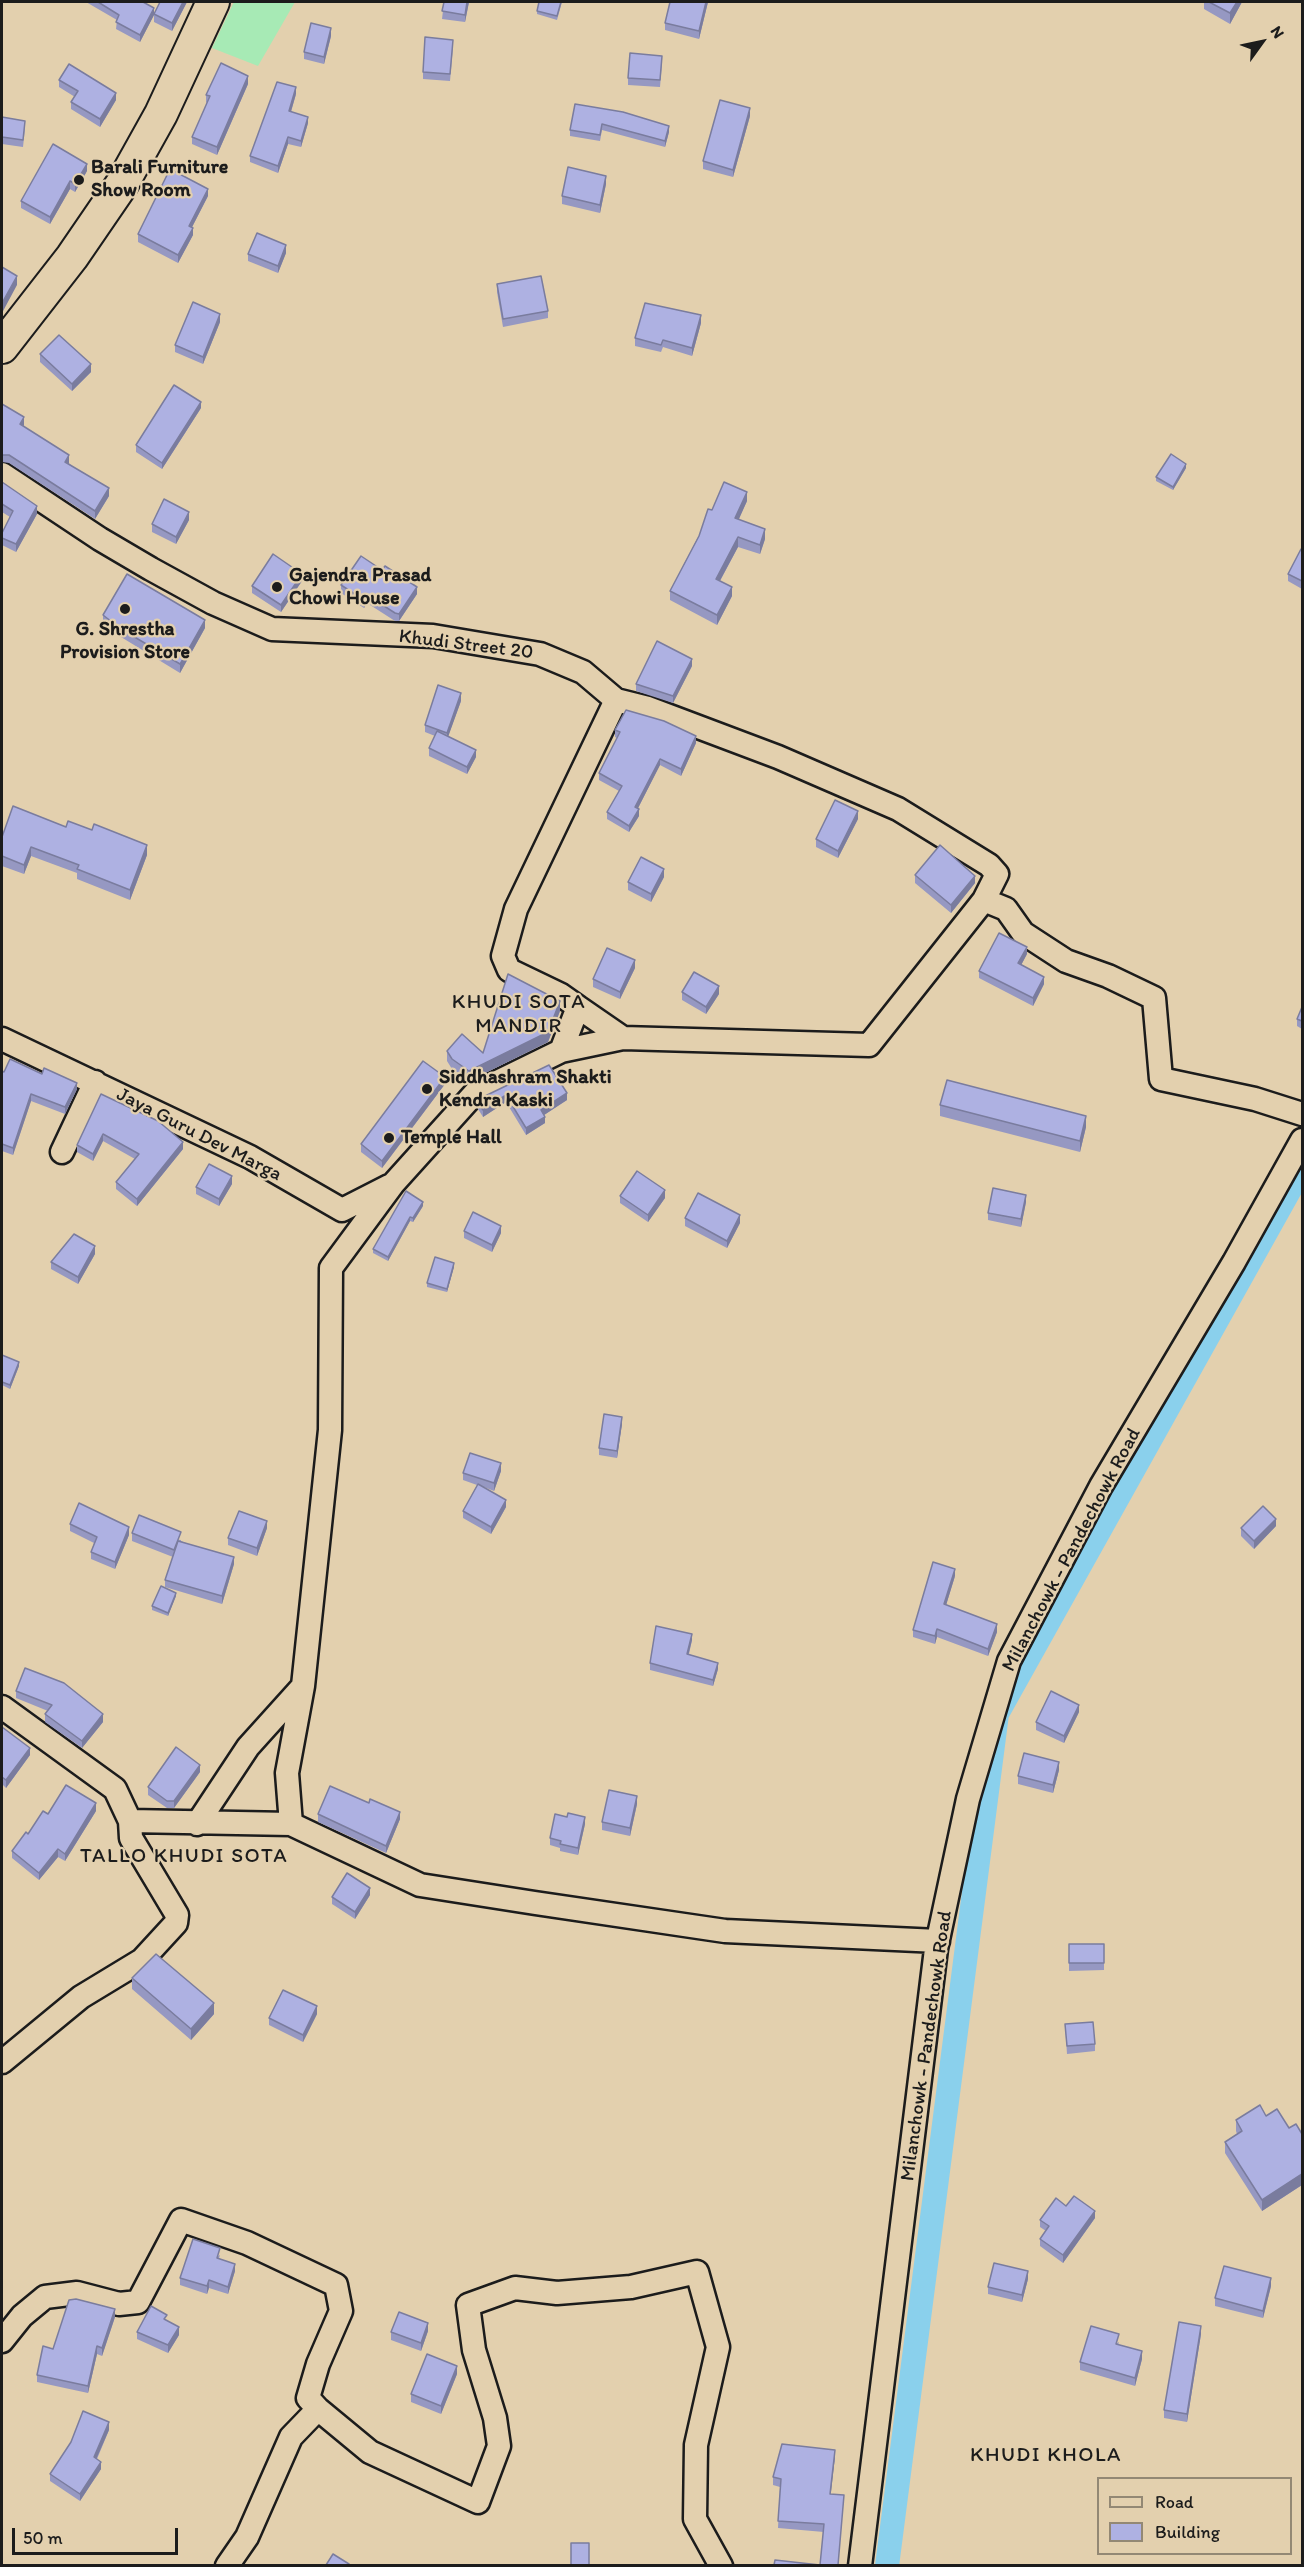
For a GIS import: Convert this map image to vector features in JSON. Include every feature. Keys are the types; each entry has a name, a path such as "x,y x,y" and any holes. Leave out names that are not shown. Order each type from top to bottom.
{"main road":[{"path":"2,347 72,257 122,184 161,114 213,2"}],"street":[{"name":"Khudi Street 20","path":"2,474 100,539 151,569 213,603 272,629 432,636 540,654 583,672 616,700 648,708 778,757 898,809 989,865 997,874 984,900"},
{"path":"616,700 516,909 503,956 509,970 561,995 623,1038"},
{"path":"291,1824 287,1773 303,1686 330,1430 331,1268 393,1184 475,1093 561,1051 623,1038 869,1045 984,900 1006,909 1023,933 1066,961 1108,976 1154,998 1161,1079 1255,1099 1302,1114"},
{"path":"561,1051 578,1007"},
{"name":"Jaya Guru Dev Marga","path":"2,1039 250,1157 342,1210"},
{"path":"62,1152 95,1083"},
{"name":"Milanchowk - Pandechowk Road","path":"861,2565 938,1941 968,1799 1009,1661 1101,1486 1234,1262 1302,1140"},
{"path":"345,1249 342,1210 393,1184"},
{"path":"196,1824 248,1747 303,1686"},
{"path":"2,1707 115,1789 130,1821 131,1838 177,1915 176,1923 142,1960 81,1996 2,2062"},
{"path":"130,1821 291,1824 420,1885 724,1931 938,1941"},
{"path":"2,2341 22,2316 45,2297 77,2293 119,2304 138,2302 181,2220 247,2243 336,2285 341,2311 318,2364 308,2398 370,2452 478,2502 499,2446 495,2418 474,2350 468,2305 515,2288 557,2293 631,2287 698,2272 718,2347 696,2445 695,2519 721,2565"},
{"path":"227,2565 247,2537 291,2437 318,2409"}],"green space":[{"path":"234,2 295,2 258,66 212,48"}],"building":[{"path":"98,2 143,2 154,8 140,35 116,22 119,15"},
{"path":"160,2 183,2 172,23 154,14"},
{"path":"444,2 467,2 465,15 442,11"},
{"path":"539,2 561,2 557,16 537,11"},
{"path":"670,2 706,2 699,31 665,23"},
{"path":"1209,2 1237,2 1230,13"},
{"path":"311,23 331,28 324,57 304,52"},
{"path":"425,37 453,40 450,74 423,72"},
{"path":"630,53 662,56 660,80 628,78"},
{"path":"221,63 248,76 217,147 192,137 210,96 206,95"},
{"path":"69,64 116,93 100,119 71,102 78,91 59,80"},
{"path":"277,82 296,87 289,111 308,117 301,141 288,137 278,166 250,156"},
{"path":"720,100 750,108 733,170 703,161"},
{"path":"575,104 623,112 669,126 665,141 602,124 600,135 570,130"},
{"path":"2,117 25,121 23,140 2,137"},
{"path":"53,144 87,164 75,184 70,181 50,217 21,201"},
{"path":"568,167 606,176 600,205 562,196"},
{"path":"170,169 208,189 189,226 193,228 178,255 138,234"},
{"path":"257,233 286,245 278,266 248,254"},
{"path":"2,267 17,276 2,303"},
{"path":"541,276 548,311 503,319 497,284"},
{"path":"193,302 220,314 203,357 175,345"},
{"path":"645,303 701,315 692,348 663,340 661,345 635,338"},
{"path":"59,335 91,364 72,384 40,354"},
{"path":"174,385 201,402 162,463 136,445"},
{"path":"2,404 24,417 20,424 69,455 65,462 109,488 95,511 9,455 2,455"},
{"path":"1171,454 1186,464 1173,487 1156,477"},
{"path":"2,482 37,506 16,544 2,538 2,533 13,511 2,504"},
{"path":"724,482 747,492 735,518 765,529 760,545 738,537 716,579 732,587 717,615 670,591 699,536 708,509 712,510"},
{"path":"164,499 189,512 176,537 152,524"},
{"path":"1302,550 1302,581 1288,574"},
{"name":"Gajendra Prasad Chowi House","path":"273,554 302,574 281,605 252,586"},
{"path":"361,556 382,570 385,566 417,587 399,614 367,595 364,600 341,585"},
{"path":"127,574 205,620 180,664 121,629 103,615"},
{"path":"657,641 692,659 673,696 636,684"},
{"path":"438,685 461,693 447,733 425,725"},
{"path":"626,710 664,721 696,736 681,769 660,759 635,807 639,809 629,826 607,812 622,786 599,773 620,732 615,730"},
{"path":"437,731 476,750 467,767 429,748"},
{"path":"835,800 858,811 838,851 816,839"},
{"path":"13,806 66,827 68,821 92,830 94,824 147,845 130,890 77,869 79,865 31,847 24,865 2,856 2,837"},
{"path":"940,845 975,876 951,905 915,875"},
{"path":"641,857 664,869 651,894 628,882"},
{"path":"999,933 1027,947 1018,963 1044,977 1033,998 979,971"},
{"path":"607,948 635,960 620,992 593,979"},
{"path":"694,972 719,986 706,1007 682,992"},
{"path":"508,974 560,1001 548,1032 469,1071 452,1059 447,1051 462,1034 483,1053"},
{"path":"1302,1007 1302,1021 1297,1019"},
{"path":"10,1059 42,1074 44,1068 77,1083 65,1107 31,1094 13,1148 2,1144 2,1071 4,1072"},
{"path":"423,1061 445,1077 382,1161 361,1144"},
{"path":"549,1065 567,1093 541,1110 545,1117 526,1128 506,1095 483,1110 478,1103 483,1097"},
{"path":"947,1080 1086,1116 1080,1141 940,1105"},
{"path":"101,1094 158,1121 183,1142 137,1199 116,1182 139,1154 103,1134 93,1154 77,1145"},
{"path":"209,1164 232,1176 219,1199 196,1187"},
{"path":"637,1171 665,1190 648,1215 620,1196"},
{"path":"993,1188 1026,1195 1021,1219 988,1213"},
{"path":"406,1191 423,1202 413,1218 410,1217 388,1257 373,1249"},
{"path":"698,1193 740,1215 727,1241 685,1218"},
{"path":"473,1212 501,1226 492,1245 464,1231"},
{"path":"74,1234 95,1246 78,1277 51,1262"},
{"path":"435,1257 454,1263 447,1289 427,1283"},
{"path":"2,1355 19,1362 10,1385 2,1382"},
{"path":"604,1414 622,1417 617,1451 599,1448"},
{"path":"470,1453 501,1463 494,1483 463,1473"},
{"path":"478,1484 506,1500 491,1527 463,1511"},
{"path":"79,1503 129,1527 115,1562 91,1552 97,1537 70,1524"},
{"path":"1263,1506 1276,1519 1254,1541 1241,1528"},
{"path":"239,1511 267,1521 257,1548 228,1538"},
{"path":"139,1515 181,1532 174,1550 132,1533"},
{"path":"178,1541 234,1557 222,1596 165,1580"},
{"path":"933,1562 955,1569 944,1604 997,1624 988,1649 937,1629 935,1636 913,1630"},
{"path":"161,1586 176,1593 168,1613 152,1606"},
{"path":"656,1626 692,1634 687,1654 718,1663 713,1680 650,1663"},
{"path":"25,1668 64,1683 103,1714 82,1741 45,1714 52,1705 16,1691"},
{"path":"1051,1691 1079,1705 1064,1736 1036,1722"},
{"path":"2,1727 30,1748 6,1780 2,1777"},
{"path":"176,1747 200,1765 174,1801 167,1801 148,1787"},
{"path":"1024,1753 1059,1762 1053,1785 1018,1776"},
{"path":"66,1785 96,1803 65,1854 58,1849 39,1873 12,1851 26,1832 28,1834 43,1811 48,1814"},
{"path":"330,1786 369,1803 370,1799 400,1812 386,1846 318,1814"},
{"path":"609,1790 637,1796 630,1828 602,1822"},
{"path":"568,1813 585,1817 578,1848 560,1844 561,1841 550,1838 555,1814 567,1817"},
{"path":"347,1873 370,1888 355,1912 332,1897"},
{"path":"1069,1944 1104,1944 1104,1963 1069,1963"},
{"path":"156,1954 214,2003 191,2029 132,1978"},
{"path":"283,1990 317,2006 303,2035 269,2018"},
{"path":"1093,2022 1095,2044 1067,2046 1065,2024"},
{"path":"1260,2105 1266,2116 1277,2109 1289,2128 1296,2124 1302,2134 1302,2174 1262,2200 1225,2142 1242,2131 1236,2120"},
{"path":"1074,2196 1095,2211 1063,2255 1040,2239 1049,2226 1040,2220 1056,2198 1066,2206"},
{"path":"193,2239 220,2248 217,2258 235,2264 228,2287 209,2280 207,2286 180,2278"},
{"path":"994,2263 1028,2271 1022,2295 988,2287"},
{"path":"1224,2266 1271,2278 1263,2311 1215,2298"},
{"path":"76,2299 115,2309 102,2348 97,2346 88,2386 37,2375 43,2346 53,2349 69,2300"},
{"path":"151,2306 167,2315 164,2319 179,2327 168,2345 137,2332"},
{"path":"399,2312 428,2323 421,2343 391,2332"},
{"path":"1179,2322 1201,2326 1187,2414 1164,2410"},
{"path":"1091,2326 1119,2334 1116,2344 1142,2351 1135,2378 1080,2362"},
{"path":"427,2354 457,2366 441,2406 411,2394"},
{"path":"83,2411 109,2422 94,2457 101,2462 80,2494 50,2474 71,2442"},
{"path":"782,2444 835,2450 830,2494 844,2495 838,2565 820,2565 824,2524 778,2521 781,2479 773,2477"},
{"path":"571,2543 589,2543 589,2565 571,2565"},
{"path":"333,2554 349,2564 326,2565"},
{"path":"775,2560 820,2565 774,2565"}],"waterway":[{"path":"887,2566 997,1714 1302,1168"}],"place":[{"name":"Barali Furniture Show Room","path":"79,180"},
{"name":"Gajendra Prasad Chowi House","path":"277,587"},
{"name":"G. Shrestha Provision Store","path":"125,609"},
{"name":"Siddhashram Shakti Kendra Kaski","path":"427,1089"},
{"name":"Temple Hall","path":"389,1138"}],"district":[{"name":"KHUDI SOTA MANDIR","path":"519,1015"},
{"name":"TALLO KHUDI SOTA","path":"184,1857"},
{"name":"KHUDI KHOLA","path":"1046,2456"}]}
